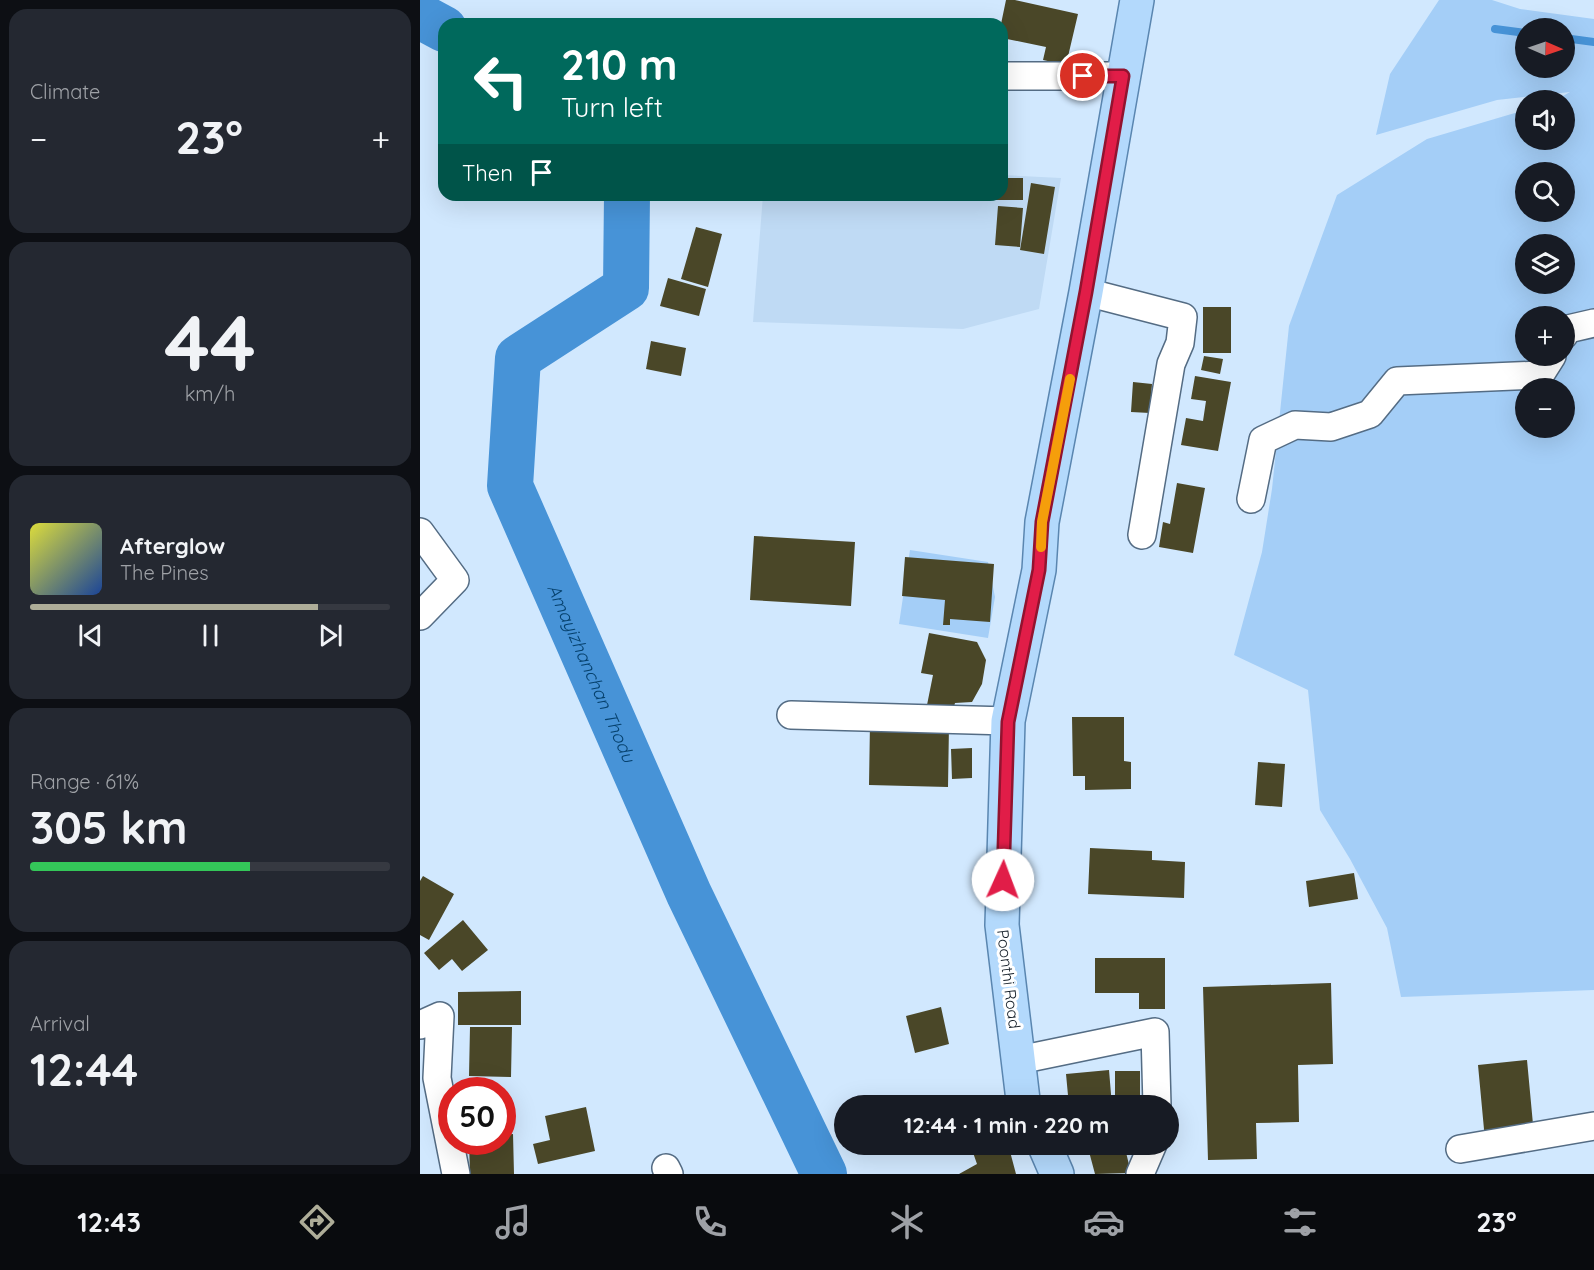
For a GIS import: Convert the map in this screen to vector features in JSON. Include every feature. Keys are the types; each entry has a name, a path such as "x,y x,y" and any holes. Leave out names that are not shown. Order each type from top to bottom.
{"main road":[{"name":"Poonthi Road","path":"1022,1095 1002,925 1008,722 1039,570 1042,522 1086,292 1137,0"},
{"path":"1049,1155 1057,1174"}],"street":[{"path":"1008,76 1123,76"},
{"path":"1086,292 1183,317 1180,343 1171,364 1142,535"},
{"path":"1575,328 1594,323"},
{"path":"1251,500 1263,440 1295,425 1331,427 1370,414 1397,381 1540,375 1546,366"},
{"path":"420,532 455,580 420,616"},
{"path":"791,715 1008,722"},
{"path":"420,1025 440,1016 437,1078 456,1174"},
{"path":"1019,1060 1155,1032 1157,1095"},
{"path":"1460,1149 1594,1126"},
{"path":"1140,1174 1148,1155"}],"shaded area":[{"path":"1439,0 1492,0 1520,9 1594,19 1594,990 1401,997 1387,928 1350,859 1320,810 1308,690 1234,655 1262,552 1272,489 1289,326 1337,195 1427,139 1515,113 1515,150 1575,150 1575,90 1515,90 1515,98 1497,100 1376,135 1390,74"},
{"path":"1008,175 1061,178 1039,309 963,329 753,322 763,201 1008,201"},
{"path":"910,550 988,562 995,597 988,638 899,624"}],"building":[{"path":"1006,0 1078,14 1066,65 1043,60 1046,47 1008,39 1008,18 1002,18"},
{"path":"1008,178 1023,178 1023,200 1008,200"},
{"path":"1031,183 1055,187 1044,254 1020,250"},
{"path":"998,206 1023,208 1020,247 995,245"},
{"path":"696,227 722,234 708,287 681,279"},
{"path":"668,278 706,289 699,316 660,306"},
{"path":"1203,307 1231,307 1231,353 1203,353"},
{"path":"651,341 686,348 681,376 646,369"},
{"path":"1204,356 1223,359 1220,374 1201,370"},
{"path":"1195,376 1231,382 1218,451 1181,445 1186,418 1203,421 1206,401 1191,399"},
{"path":"1133,382 1152,384 1150,413 1131,412"},
{"path":"1177,483 1205,488 1193,553 1159,547 1163,522 1170,524"},
{"path":"754,536 855,542 851,606 750,600"},
{"path":"905,557 994,564 990,622 950,619 950,625 943,625 945,600 902,596"},
{"path":"929,633 977,642 986,660 982,684 972,702 955,703 953,710 927,705 933,675 921,673"},
{"path":"1072,717 1124,717 1124,761 1131,762 1131,789 1085,790 1085,776 1073,776"},
{"path":"870,723 949,725 948,787 869,785"},
{"path":"972,748 972,778 952,779 951,749"},
{"path":"1258,762 1285,764 1282,807 1255,805"},
{"path":"1090,848 1152,851 1152,860 1185,862 1184,898 1088,894"},
{"path":"1354,873 1358,899 1309,907 1306,881"},
{"path":"423,876 454,894 429,940 420,935 420,881"},
{"path":"463,920 488,950 462,971 452,959 439,970 424,953"},
{"path":"1095,958 1165,958 1165,1009 1139,1009 1139,993 1095,993"},
{"path":"1331,983 1333,1064 1298,1065 1299,1122 1256,1123 1257,1159 1208,1160 1203,987"},
{"path":"521,991 521,1025 458,1025 458,992"},
{"path":"941,1007 949,1044 915,1053 906,1016"},
{"path":"470,1027 512,1027 511,1077 469,1076"},
{"path":"1527,1060 1534,1135 1485,1140 1478,1065"},
{"path":"1109,1070 1111,1095 1068,1095 1066,1074"},
{"path":"1115,1071 1140,1071 1140,1095 1115,1095"},
{"path":"586,1107 595,1151 538,1164 533,1144 550,1140 545,1116"},
{"path":"469,1155 514,1155 514,1174 470,1174"},
{"path":"974,1155 1011,1155 1016,1174 959,1174 977,1164"},
{"path":"1090,1155 1127,1155 1131,1173 1095,1174"}],"waterway":[{"name":"Amayizhanchan Thodu","path":"420,16 438,26"},
{"path":"1495,29 1515,32"},
{"path":"1575,39 1594,42"},
{"name":"Amayizhanchan Thodu","path":"627,201 626,288 518,358 510,486 689,894 824,1174"}],"slow traffic":[{"path":"1041,547 1042,522 1070,379"}],"route":[{"path":"1003,880 1008,722 1039,570 1042,522 1086,292 1123,76 1083,76"}]}
